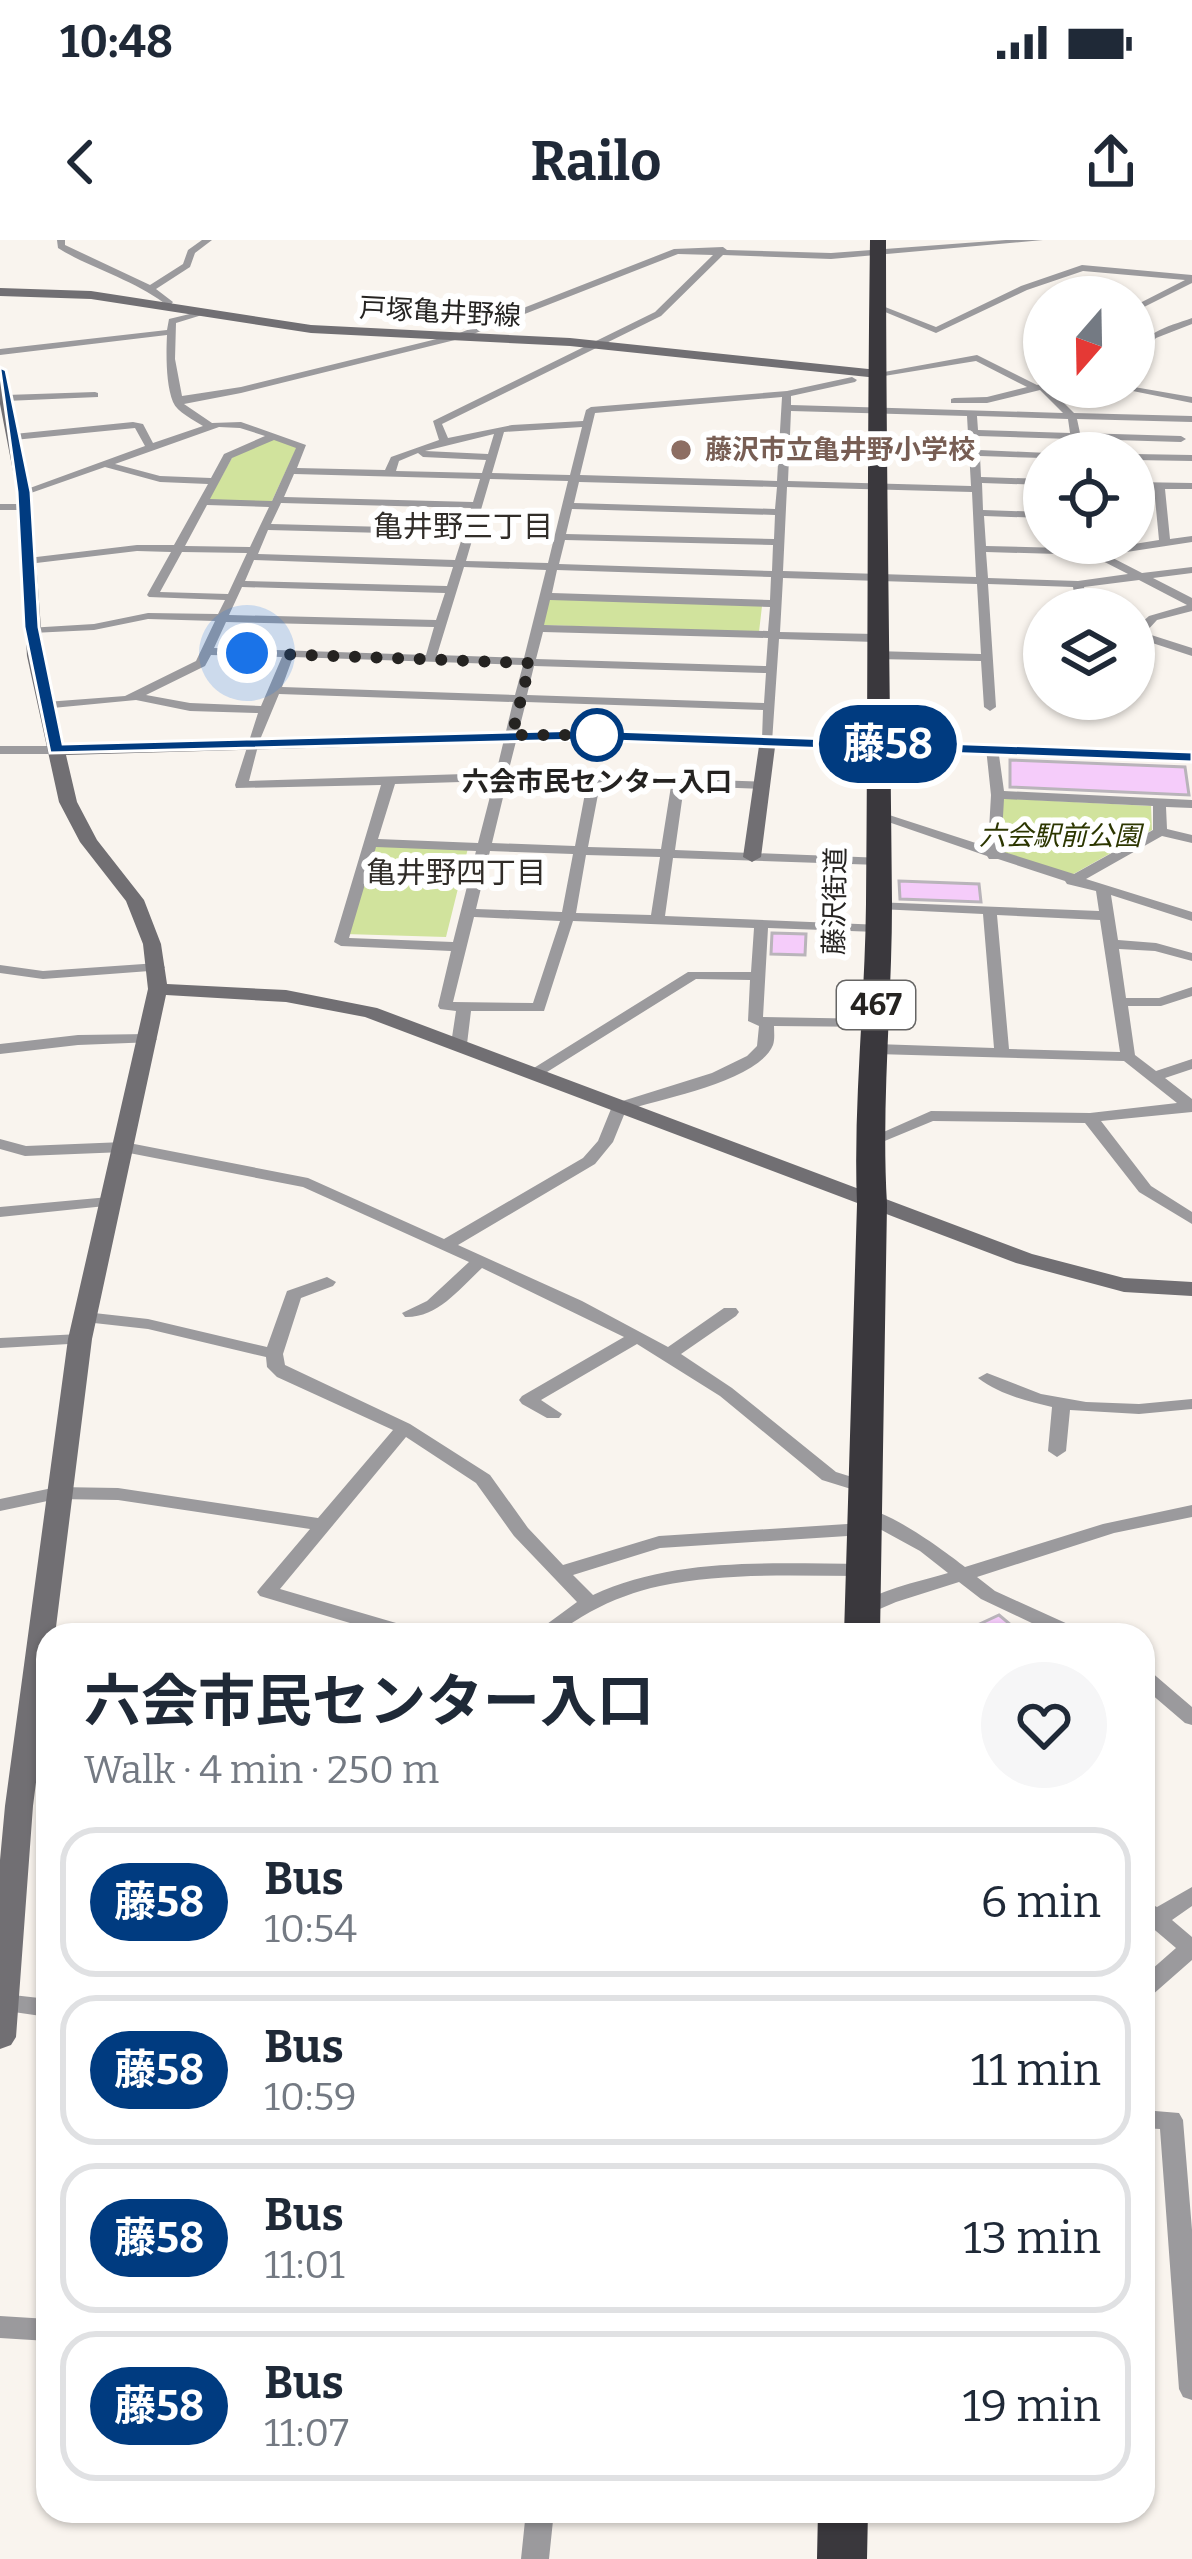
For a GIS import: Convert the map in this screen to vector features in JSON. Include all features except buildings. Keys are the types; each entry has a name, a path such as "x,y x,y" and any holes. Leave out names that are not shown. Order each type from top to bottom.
{"highway":[{"name":"藤沢街道","path":"862,1623 872,1204 869,1142 879,861 877,487 871,391 878,246"},
{"path":"842,2559 843,2523"}],"street":[{"path":"62,240 61,246 76,256 125,280 153,287 169,302 167,306"},
{"path":"153,287 187,265 191,252 208,240"},
{"path":"176,400 241,390 460,336 677,250 831,256 878,246 1039,240"},
{"path":"445,442 437,423 658,314 723,250"},
{"path":"878,307 936,330 1024,288 1082,268 1192,279"},
{"path":"1155,298 1192,279"},
{"name":"戸塚亀井野線","path":"0,292 92,296 311,329 595,344 871,391"},
{"path":"199,313 172,321 176,400 212,427"},
{"path":"1155,336 1192,321"},
{"path":"1155,331 1162,332"},
{"path":"0,352 171,332"},
{"path":"594,780 568,916 539,1008 445,1006 591,410 786,401 871,391 977,358 1023,379"},
{"path":"0,371 6,398 4,417 14,437 25,499 32,631 68,802 89,842 134,900 158,978 149,1039 82,1328 57,1493 47,1623"},
{"path":"786,401 871,391 967,401 1023,390"},
{"path":"871,391 972,413 1192,419"},
{"path":"6,398 94,394"},
{"path":"1155,394 1192,400"},
{"path":"752,857 770,707 786,401"},
{"path":"1063,408 1072,416 1075,432"},
{"path":"972,413 990,707"},
{"path":"1155,457 1189,458 1176,418"},
{"path":"389,474 395,459 445,442 551,423 584,424"},
{"path":"14,437 133,424 140,425 151,449"},
{"path":"0,507 212,427 241,425 302,447 201,663 134,696"},
{"path":"430,660 499,433"},
{"path":"972,433 1023,434"},
{"path":"231,598 153,595 228,455 274,436"},
{"path":"1155,439 1181,440"},
{"path":"975,453 1023,454"},
{"path":"406,454 493,457"},
{"path":"109,464 160,479 214,481"},
{"path":"290,471 877,487 1023,483"},
{"path":"1155,485 1192,486"},
{"path":"1159,485 1166,542"},
{"path":"202,502 478,505"},
{"path":"569,506 780,512"},
{"path":"981,513 1023,514"},
{"path":"264,526 470,532"},
{"path":"562,537 778,542"},
{"path":"1155,543 1192,538"},
{"path":"28,561 178,548 460,564 1078,584 1192,570"},
{"path":"983,549 1023,549"},
{"path":"1119,564 1192,604"},
{"path":"238,584 452,590"},
{"path":"1078,584 1079,588"},
{"path":"547,596 775,604"},
{"path":"1155,617 1192,604"},
{"path":"32,631 94,627 137,616 441,624"},
{"path":"539,628 773,635 987,658"},
{"path":"1155,639 1192,652"},
{"path":"206,651 771,670"},
{"path":"288,656 253,742 242,785 501,778 764,785"},
{"path":"274,690 770,707"},
{"path":"46,706 134,696 190,707 266,710"},
{"path":"0,750 512,735 876,743 1192,757"},
{"path":"992,748 998,795 994,856"},
{"path":"388,781 341,942 460,947"},
{"path":"657,920 678,783"},
{"path":"998,795 1192,804"},
{"path":"1159,802 1160,832"},
{"path":"878,816 1192,917"},
{"path":"1072,881 1160,832 1192,839"},
{"path":"369,843 879,861"},
{"path":"1103,891 1128,1057"},
{"path":"470,913 761,923 990,911 1108,916"},
{"path":"990,911 1002,1053"},
{"path":"761,923 755,1021 1002,1053 1128,1057 1192,1107"},
{"path":"1112,944 1156,947 1192,957"},
{"path":"0,968 43,975 158,978 320,1000 459,1044 872,1204 1112,1282 1143,1288 1192,1288"},
{"path":"535,1074 693,975 756,976"},
{"path":"1120,1002 1161,1002 1192,991"},
{"path":"459,1044 464,1006"},
{"path":"446,1245 589,1161 605,1142 619,1108 743,1063 766,1043 766,1021"},
{"path":"0,1049 78,1040 149,1039"},
{"path":"1154,1077 1192,1064"},
{"path":"869,1142 931,1116 1090,1118 1192,1107"},
{"path":"1090,1118 1145,1189 1192,1219"},
{"path":"0,1144 25,1150 124,1147 308,1183 446,1245 669,1354 726,1392 864,1509 927,1547 988,1594 1049,1623"},
{"path":"0,1212 109,1202"},
{"path":"411,1313 433,1305 480,1261"},
{"path":"327,1282 292,1295 274,1354 276,1367 404,1428 483,1479 521,1532 589,1603"},
{"path":"669,1354 730,1312"},
{"path":"0,1343 82,1328 171,1329 274,1354"},
{"path":"554,1414 528,1400 637,1337"},
{"path":"987,1378 1020,1396 1061,1405 1163,1408 1192,1404"},
{"path":"1057,1451 1061,1405"},
{"path":"372,1623 267,1592 404,1428"},
{"path":"0,1505 57,1493 160,1497 324,1525"},
{"path":"560,1572 659,1542 864,1509"},
{"path":"862,1623 961,1576 1110,1528 1192,1511"},
{"path":"560,1623 589,1603 669,1574 865,1570"},
{"path":"1155,1686 1192,1718"},
{"path":"0,2037 10,1808 36,1726"},
{"path":"1155,1910 1192,1895"},
{"path":"1155,1918 1191,1949 1155,1980"},
{"path":"4,2003 36,2007"},
{"path":"1155,2119 1171,2120 1184,2202 1192,2389"},
{"path":"0,2327 36,2329"},
{"path":"535,2559 539,2523"}],"green space":[{"path":"273,439 297,447 271,503 208,501 233,456"},
{"path":"547,599 762,606 759,632 541,625"},
{"name":"六会駅前公園","path":"999,798 1151,806 1152,830 1070,876 1002,854"},
{"path":"372,844 468,848 446,937 345,934"}],"bus line":[{"name":"藤58","path":"0,370 24,492 35,656 56,749 585,735 1192,757"}],"place":[{"name":"藤沢市立亀井野小学校","path":"681,450"},
{"name":"六会市民センター入口","path":"597,735"}],"district":[{"name":"亀井野三丁目","path":"463,527"},
{"name":"亀井野四丁目","path":"456,873"}],"route":[{"path":"247,653 530,663 512,735 597,735"}]}
